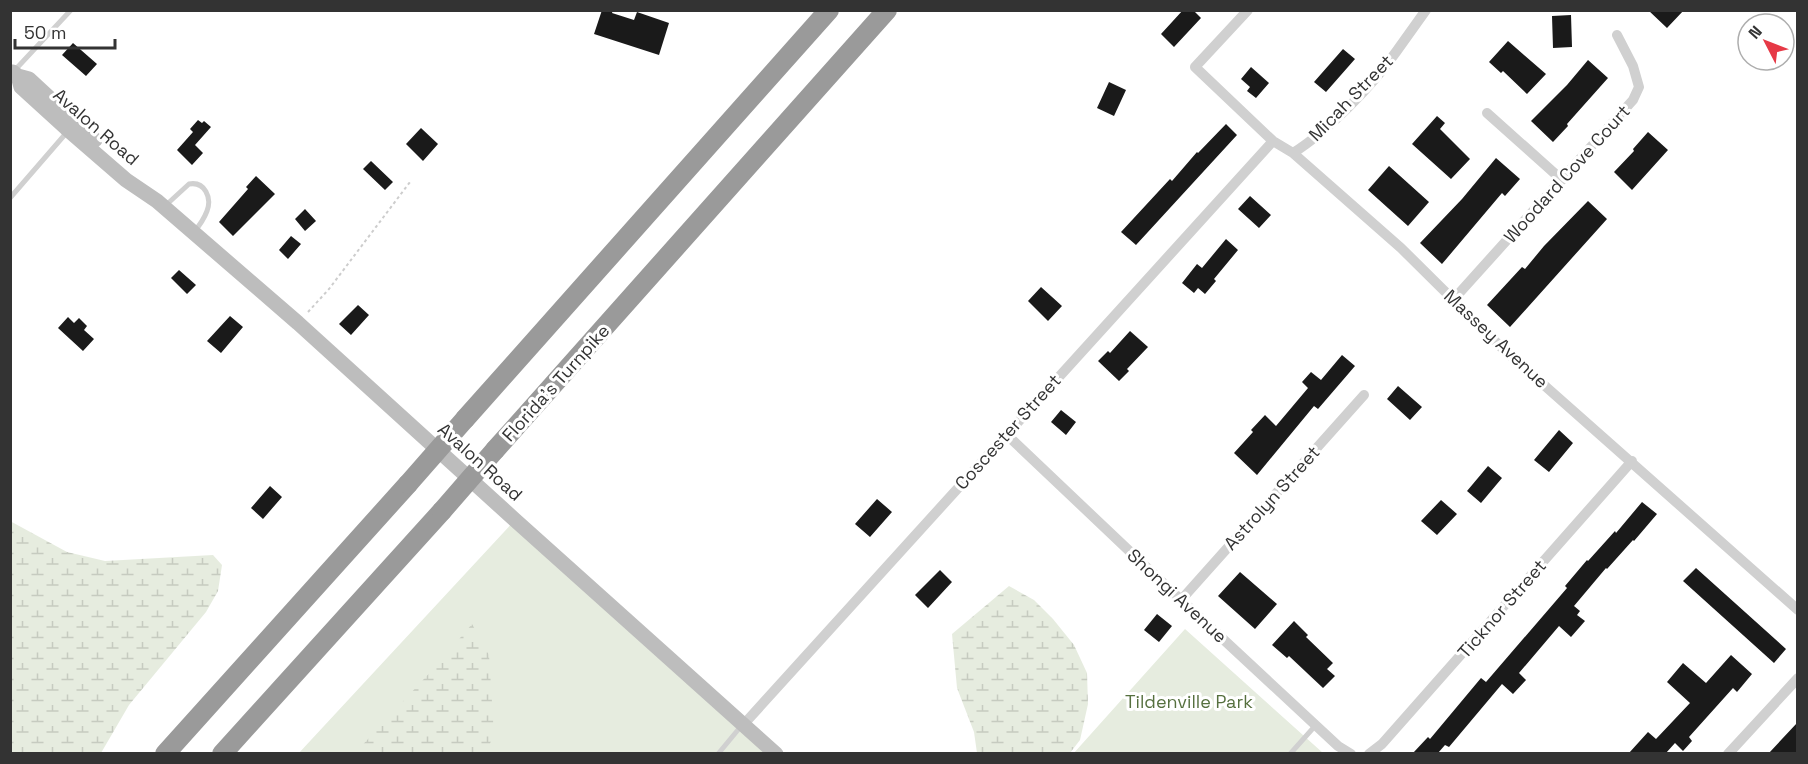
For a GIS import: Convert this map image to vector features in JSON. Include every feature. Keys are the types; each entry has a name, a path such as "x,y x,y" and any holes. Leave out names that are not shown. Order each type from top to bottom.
{"highway":[{"path":"165,753 408,484 829,10"},
{"name":"Florida's Turnpike","path":"222,753 442,511 887,10"}],"main road":[{"name":"Avalon Road","path":"14,73 21,87 69,130 126,180 160,204 298,323 776,753"},
{"name":"Avalon Road","path":"14,73 29,79 132,174 160,204"}],"street":[{"name":"Massey Avenue","path":"1248,10 1195,67 1273,141 1293,153 1401,248 1501,347 1797,610"},
{"name":"Micah Street","path":"1293,153 1326,128 1371,83 1396,53 1426,10"},
{"name":"Woodard Cove Court","path":"1453,300 1633,100 1639,87 1634,66 1617,35"},
{"path":"1487,113 1562,180"},
{"name":"Coscester Street","path":"744,724 1273,141"},
{"name":"Astrolyn Street","path":"1181,600 1364,395"},
{"name":"Shongi Avenue","path":"1006,434 1338,746 1351,753"},
{"name":"Ticknor Street","path":"1370,753 1382,744 1632,461"},
{"path":"1728,753 1797,678"}],"lane":[{"path":"14,73 71,10"},
{"path":"10,198 69,130"},
{"path":"160,204 189,184 205,188 209,203 194,233"},
{"path":"718,753 744,724"},
{"path":"1290,753 1316,725"}],"path":[{"path":"298,323 329,289 410,182"}],"green space":[{"path":"515,520 776,754 298,754"},
{"path":"10,521 67,552 105,561 213,555 222,565 218,591 206,612 129,705 101,753 11,753"},
{"path":"1009,586 1034,600 1053,619 1074,645 1087,673 1088,704 1080,740 1070,753 977,753 974,732 957,688 952,634"},
{"path":"472,624 489,655 494,734 486,753 355,753 436,666"},
{"name":"Tildenville Park","path":"1185,629 1323,753 1073,754"}],"building":[{"path":"602,10 613,10 612,13 634,20 637,12 669,23 659,55 594,34"},
{"path":"1183,10 1193,10 1201,18 1174,47 1161,34"},
{"path":"1648,10 1684,10 1667,28"},
{"path":"1571,15 1572,47 1553,48 1552,16"},
{"path":"1508,41 1546,74 1527,94 1503,71 1501,73 1489,62"},
{"path":"73,43 97,64 86,76 62,55"},
{"path":"1343,49 1355,59 1326,92 1314,82"},
{"path":"1588,60 1608,78 1553,142 1531,121"},
{"path":"1251,67 1269,83 1256,98 1247,91 1250,87 1241,79"},
{"path":"1109,82 1126,90 1114,116 1097,108"},
{"path":"1437,116 1445,123 1440,129 1470,159 1451,179 1412,144"},
{"path":"198,120 202,123 204,121 211,127 195,145 203,153 192,165 177,150 193,132 190,129"},
{"path":"1226,124 1237,135 1136,245 1121,232 1170,179 1172,181"},
{"path":"421,128 438,144 423,161 406,144"},
{"path":"1648,132 1668,150 1632,190 1614,172"},
{"path":"1496,158 1520,179 1505,196 1502,193 1442,264 1420,243 1462,199"},
{"path":"371,161 393,182 385,190 363,169"},
{"path":"1389,166 1429,202 1408,226 1368,190"},
{"path":"256,176 275,194 233,236 219,222 248,189 246,187"},
{"path":"1250,196 1271,215 1259,228 1238,209"},
{"path":"1588,201 1607,219 1510,327 1487,305 1522,267 1525,269"},
{"path":"305,209 316,221 305,231 295,219"},
{"path":"291,236 301,244 288,259 279,250"},
{"path":"1226,239 1238,250 1214,279 1216,281 1205,294 1198,288 1194,293 1182,283 1197,264 1202,268"},
{"path":"179,270 196,285 187,294 171,278"},
{"path":"1041,287 1062,306 1048,321 1028,301"},
{"path":"358,305 369,315 351,335 339,324"},
{"path":"230,316 243,327 221,353 207,341"},
{"path":"68,317 74,323 79,318 87,326 84,330 94,339 83,351 58,328"},
{"path":"1130,331 1148,347 1119,381 1098,361 1108,351 1110,353"},
{"path":"1342,355 1355,366 1318,409 1314,406 1257,475 1234,453 1265,415 1276,426 1308,388 1302,382 1311,372 1321,380"},
{"path":"1398,386 1422,407 1410,420 1387,399"},
{"path":"1061,410 1076,422 1066,435 1051,422"},
{"path":"1559,430 1573,443 1549,472 1534,460"},
{"path":"1488,466 1502,478 1481,503 1467,491"},
{"path":"270,486 282,497 263,519 251,508"},
{"path":"877,499 892,512 870,537 855,524"},
{"path":"1441,500 1457,514 1437,535 1421,521"},
{"path":"1642,502 1657,514 1574,606 1580,611 1577,615 1585,621 1571,637 1559,626 1519,673 1526,680 1513,694 1502,684 1449,747 1445,745 1438,753 1413,753 1428,737 1430,739 1481,678 1486,682 1567,588 1565,586 1587,560 1615,531 1616,533"},
{"path":"1696,568 1786,649 1774,663 1683,581"},
{"path":"940,570 952,582 928,608 915,595"},
{"path":"1240,572 1277,604 1255,629 1218,596"},
{"path":"1157,614 1172,626 1159,642 1144,630"},
{"path":"1294,621 1308,635 1306,637 1333,663 1327,669 1335,676 1323,688 1289,656 1287,658 1272,645"},
{"path":"1731,655 1752,674 1737,692 1733,688 1689,737 1692,741 1683,751 1675,743 1666,753 1629,753 1648,732 1656,739 1690,703 1667,682 1683,663 1706,683"},
{"path":"1797,723 1797,753 1769,753"}]}
